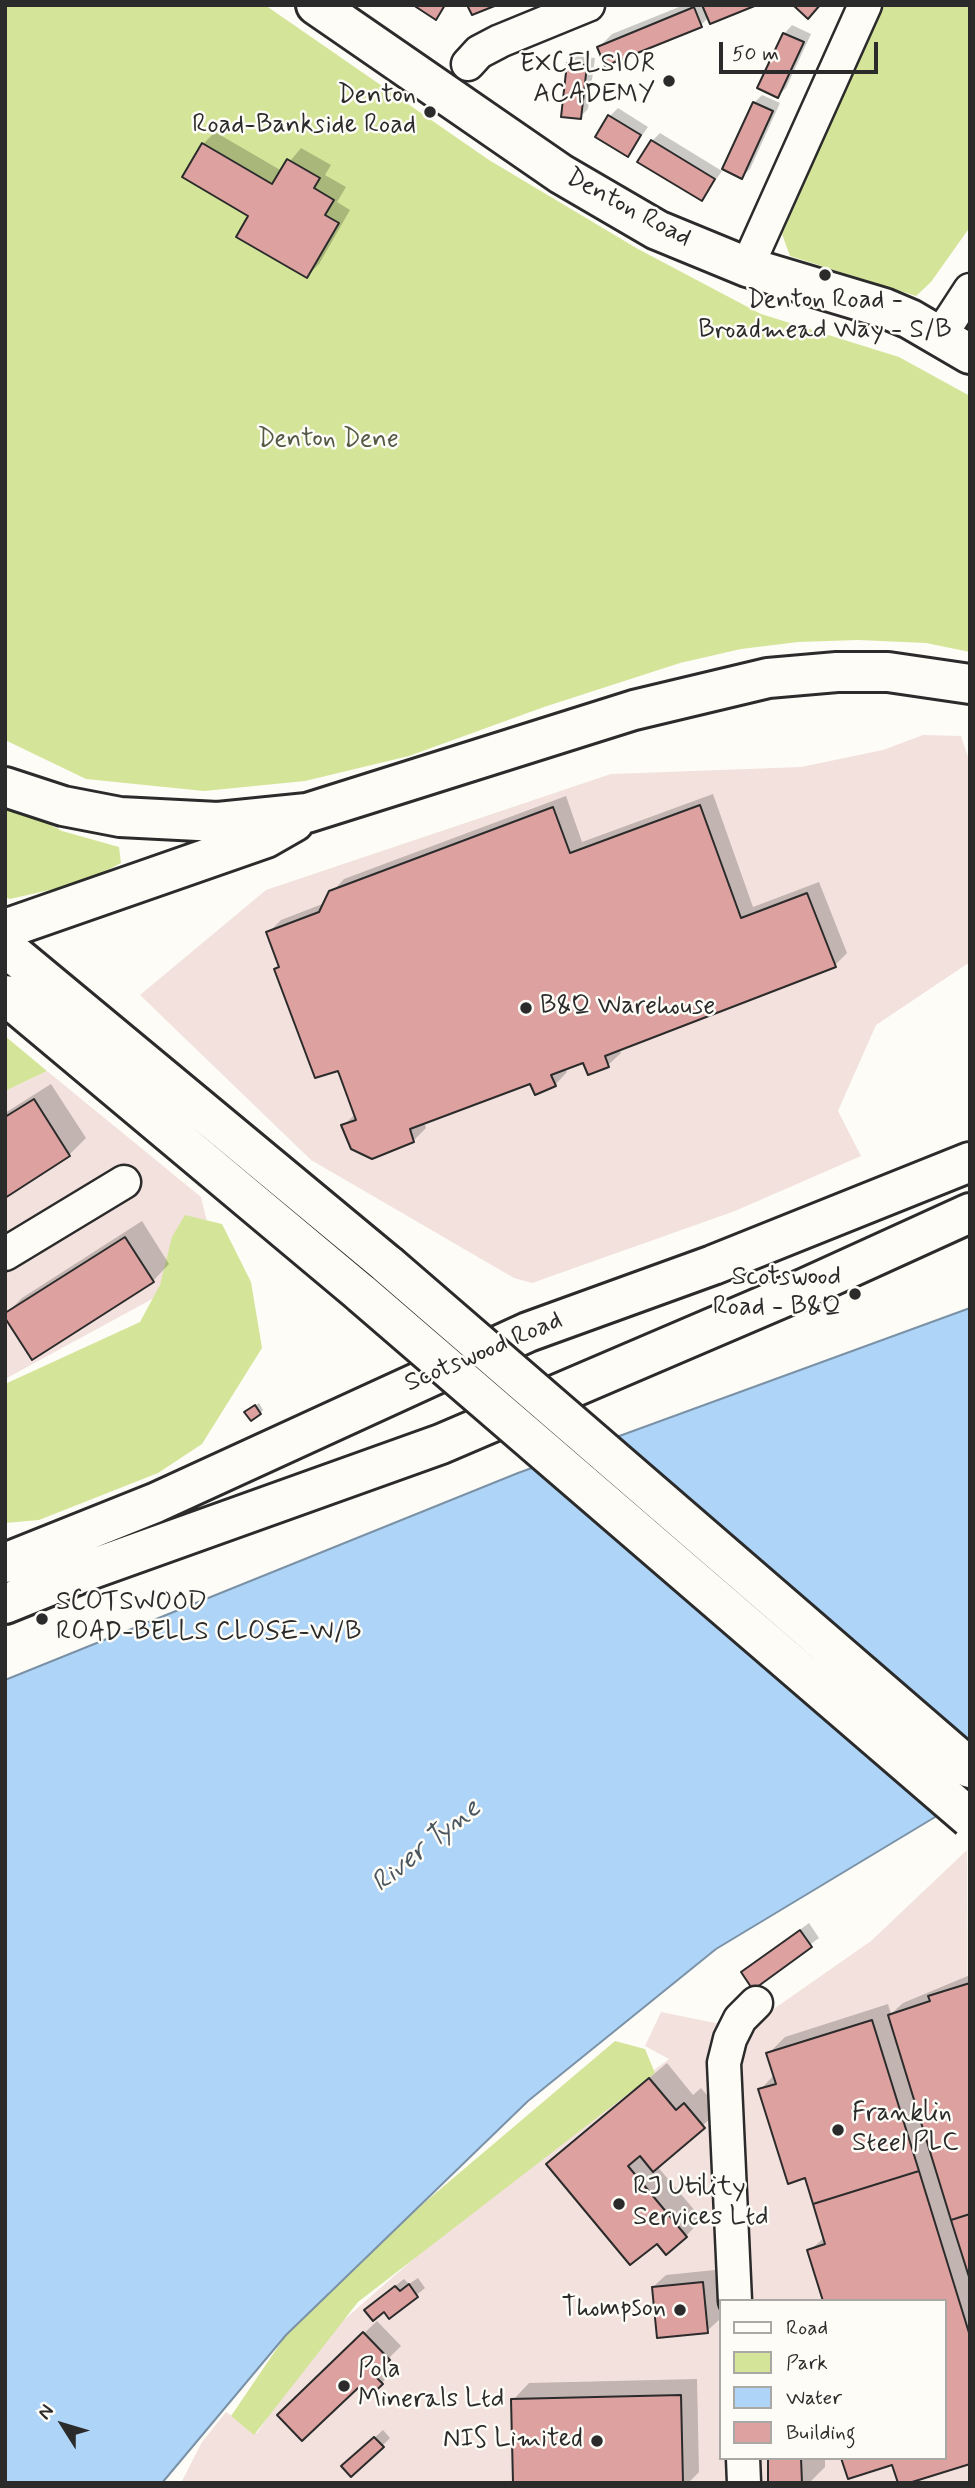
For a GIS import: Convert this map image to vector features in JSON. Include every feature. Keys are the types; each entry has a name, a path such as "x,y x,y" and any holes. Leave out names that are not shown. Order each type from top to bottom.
{"main road":[{"name":"Denton Road","path":"316,5 561,174 657,230 747,267 884,309 955,345"},
{"path":"5,787 63,806 120,817 218,822 307,813 634,710 768,678 836,672 888,672 970,684"},
{"path":"5,929 267,838 307,813"},
{"path":"5,947 388,1265 970,1768"},
{"path":"5,995 362,1294 970,1818"},
{"name":"Scotswood Road","path":"5,1563 155,1503 528,1332 713,1265 970,1162"},
{"path":"5,1604 89,1570 441,1444 803,1289 970,1213"}],"street":[{"path":"468,64 479,52 500,41 588,5"},
{"path":"747,267 865,5"},
{"path":"955,345 970,289"},
{"path":"5,1254 124,1182"},
{"path":"735,2299 724,2063 740,2019 756,2003"},
{"path":"743,2460 744,2483"}],"shaded area":[{"name":"B&Q Warehouse","path":"923,735 961,736 970,763 970,962 876,1025 838,1111 861,1156 735,1211 532,1283 514,1278 311,1160 140,995 266,890 611,774 801,767 883,750"},
{"path":"47,1071 201,1197 210,1234 154,1298 5,1379 5,1091"},
{"path":"967,1850 970,2483 181,2483 202,2442 226,2412 257,2433 314,2346 488,2194 669,2059 645,2046 661,2012 745,2029 871,1941"}],"green space":[{"name":"Denton Dene","path":"5,5 265,5 489,160 638,249 761,314 899,357 970,396 970,652 926,643 858,640 798,642 741,649 680,663 544,707 409,756 305,781 204,791 86,779 5,740"},
{"path":"884,5 970,5 970,227 931,282 916,296 790,256 782,234"},
{"path":"5,801 62,831 119,847 121,863 85,882 10,899 5,897"},
{"path":"5,1036 47,1071 5,1091"},
{"path":"185,1215 222,1224 251,1282 262,1348 202,1444 158,1473 39,1520 5,1523 5,1384 140,1322 160,1285 172,1237"},
{"path":"615,2041 645,2049 655,2073 358,2302 254,2435 231,2416 286,2335 405,2219"}],"water":[{"name":"River Tyne","path":"970,1308 970,1796 716,1949 528,2101 286,2335 162,2483 5,2483 5,1680 518,1473"}],"building":[{"path":"413,5 445,5 436,20"},
{"path":"467,5 497,5 472,15"},
{"path":"702,5 757,5 710,24"},
{"path":"793,5 820,5 808,19"},
{"path":"694,7 702,27 605,66 597,47"},
{"path":"783,33 804,42 778,98 757,88"},
{"path":"567,63 587,65 581,119 561,117"},
{"path":"753,102 773,111 742,179 722,169"},
{"path":"608,115 641,135 628,157 595,137"},
{"path":"651,140 715,179 702,201 637,162"},
{"path":"202,143 272,184 287,159 320,178 314,188 334,200 325,215 339,223 307,278 236,237 248,216 182,177"},
{"path":"700,805 741,918 807,893 836,967 605,1056 609,1067 588,1075 583,1063 551,1075 556,1086 535,1095 530,1084 410,1129 414,1142 372,1159 351,1149 341,1125 356,1120 338,1071 315,1078 274,969 279,967 266,932 319,912 329,891 553,807 570,853"},
{"path":"34,1099 70,1156 5,1198 5,1117"},
{"path":"125,1237 154,1282 32,1360 5,1318 5,1313"},
{"path":"255,1405 261,1414 251,1421 244,1412"},
{"path":"800,1930 812,1947 753,1990 741,1972"},
{"path":"970,1983 970,2214 951,2220 888,2015 930,2001 928,1996"},
{"name":"Franklin Steel PLC","path":"872,2020 919,2171 813,2204 805,2178 788,2184 758,2089 776,2084 766,2053"},
{"name":"RJ Utility Services Ltd","path":"649,2078 676,2110 684,2103 705,2128 653,2172 640,2156 628,2166 687,2237 666,2255 657,2244 630,2265 546,2164"},
{"path":"919,2171 970,2336 970,2464 909,2483 898,2483 892,2465 848,2479 842,2460 947,2460 947,2299 822,2299 807,2250 825,2244 813,2204"},
{"path":"970,2214 970,2280 951,2220"},
{"name":"Thompson","path":"703,2282 708,2333 657,2338 652,2287"},
{"path":"409,2284 418,2297 389,2319 384,2312 373,2321 364,2310 395,2286 400,2291"},
{"name":"Pola Minerals Ltd","path":"363,2332 390,2360 374,2375 383,2384 368,2398 358,2388 302,2441 277,2415"},
{"name":"NIS Limited","path":"681,2395 683,2483 513,2483 511,2399"},
{"path":"374,2437 384,2447 351,2477 341,2466"},
{"path":"768,2460 801,2460 802,2483 768,2483"}],"place":[{"name":"EXCELSIOR ACADEMY","path":"669,81"},
{"name":"Denton Road-Bankside Road","path":"430,112"},
{"name":"Denton Road - Broadmead Way - S/B","path":"825,275"},
{"name":"B&Q Warehouse","path":"526,1008"},
{"name":"Scotswood Road - B&Q","path":"855,1294"},
{"name":"SCOTSWOOD ROAD-BELLS CLOSE-W/B","path":"42,1619"},
{"name":"Franklin Steel PLC","path":"838,2130"},
{"name":"RJ Utility Services Ltd","path":"619,2204"},
{"name":"Thompson","path":"680,2310"},
{"name":"Pola Minerals Ltd","path":"344,2386"},
{"name":"NIS Limited","path":"597,2441"}]}
